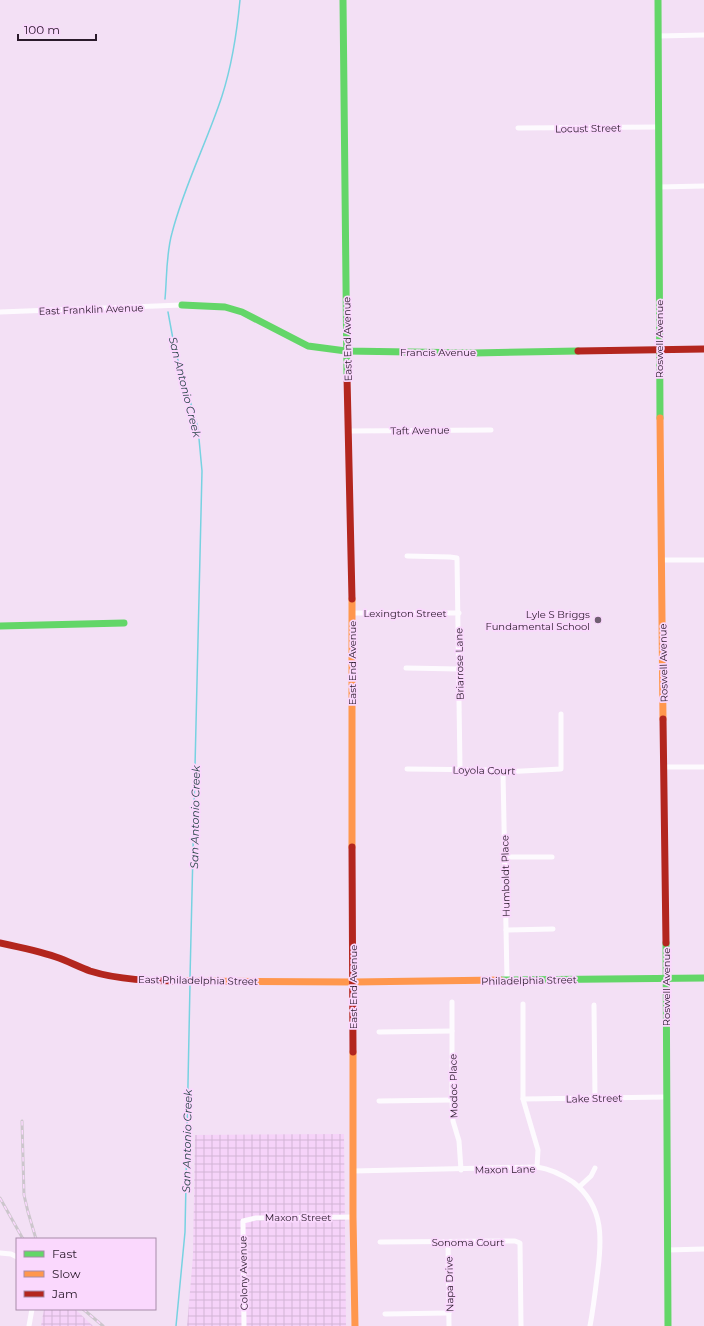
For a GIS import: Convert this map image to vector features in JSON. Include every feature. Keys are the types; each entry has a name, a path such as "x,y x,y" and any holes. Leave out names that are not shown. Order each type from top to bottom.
{"street":[{"name":"East End Avenue","path":"343,0 346,351 352,613 354,982 353,1217 355,1326"},
{"name":"Roswell Avenue","path":"658,0 659,349 666,978 668,1326"},
{"path":"658,36 704,35"},
{"name":"Locust Street","path":"518,128 658,127"},
{"path":"659,187 704,186"},
{"name":"Francis Avenue","path":"182,306 203,305 225,307 242,312 308,346 346,351 474,353 704,348"},
{"name":"East Franklin Avenue","path":"0,312 182,306"},
{"name":"Taft Avenue","path":"348,431 492,430"},
{"name":"Briarrose Lane","path":"407,556 450,556 457,558 460,770"},
{"path":"662,560 704,560"},
{"name":"Lexington Street","path":"352,613 458,613"},
{"path":"0,626 124,623"},
{"path":"406,668 459,669"},
{"name":"Loyola Court","path":"407,769 495,770 503,772 561,769 561,714"},
{"path":"664,767 704,767"},
{"name":"Humboldt Place","path":"503,772 507,980"},
{"path":"505,857 552,856"},
{"path":"506,930 553,929"},
{"name":"East Philadelphia Street","path":"0,943 57,957 91,970 118,977 143,980 354,982"},
{"name":"Philadelphia Street","path":"354,982 704,978"},
{"name":"Modoc Place","path":"452,1002 452,1100 453,1121 460,1141 460,1170"},
{"path":"523,1004 523,1099 538,1150 536,1167"},
{"path":"594,1005 595,1098"},
{"path":"379,1032 452,1031"},
{"name":"Lake Street","path":"523,1099 666,1097"},
{"path":"379,1101 452,1100"},
{"name":"Maxon Lane","path":"353,1171 460,1170 536,1167 551,1170 564,1176 578,1187 590,1200 595,1212 600,1234 599,1262 590,1326"},
{"path":"578,1187 591,1176 595,1168"},
{"name":"Maxon Street","path":"243,1220 256,1218 353,1217"},
{"name":"Colony Avenue","path":"243,1220 244,1326"},
{"name":"Sonoma Court","path":"380,1242 515,1241 520,1243 521,1326"},
{"name":"Napa Drive","path":"448,1242 449,1326"},
{"path":"667,1250 704,1249"},
{"path":"0,1253 11,1254 16,1257"},
{"path":"29,1326 32,1310"},
{"path":"385,1314 449,1313"}],"shaded area":[{"path":"344,1134 346,1326 187,1326 193,1256 195,1135"},
{"path":"44,1310 76,1310 93,1326 41,1326"}],"waterway":[{"name":"San Antonio Creek","path":"165,299 168,257 172,233 183,198 226,84 234,48 240,0"},
{"name":"San Antonio Creek","path":"168,312 175,350 198,428 202,471 190,978"},
{"name":"San Antonio Creek","path":"176,1326 185,1232 190,984"}],"railway":[{"path":"22,1121 24,1195 36,1238"},
{"path":"0,1198 22,1238"},
{"path":"84,1310 103,1326"}],"traffic: fast":[{"path":"343,0 347,377"},
{"path":"658,0 660,418"},
{"path":"182,305 225,307 242,312 308,346 346,351 474,353 578,351"},
{"path":"0,626 124,623"},
{"path":"666,943 668,1326"},
{"path":"500,980 704,978"}],"traffic: slow":[{"path":"660,418 663,719"},
{"path":"352,599 352,847"},
{"path":"181,981 354,982 500,980"},
{"path":"353,1052 353,1217 355,1326"}],"traffic: jam":[{"path":"578,351 704,349"},
{"path":"347,377 352,599"},
{"path":"663,719 666,943"},
{"path":"352,847 353,1052"},
{"path":"0,943 49,955 101,974 135,979 181,981"}],"place":[{"name":"Lyle S Briggs Fundamental School","path":"598,620"}]}
